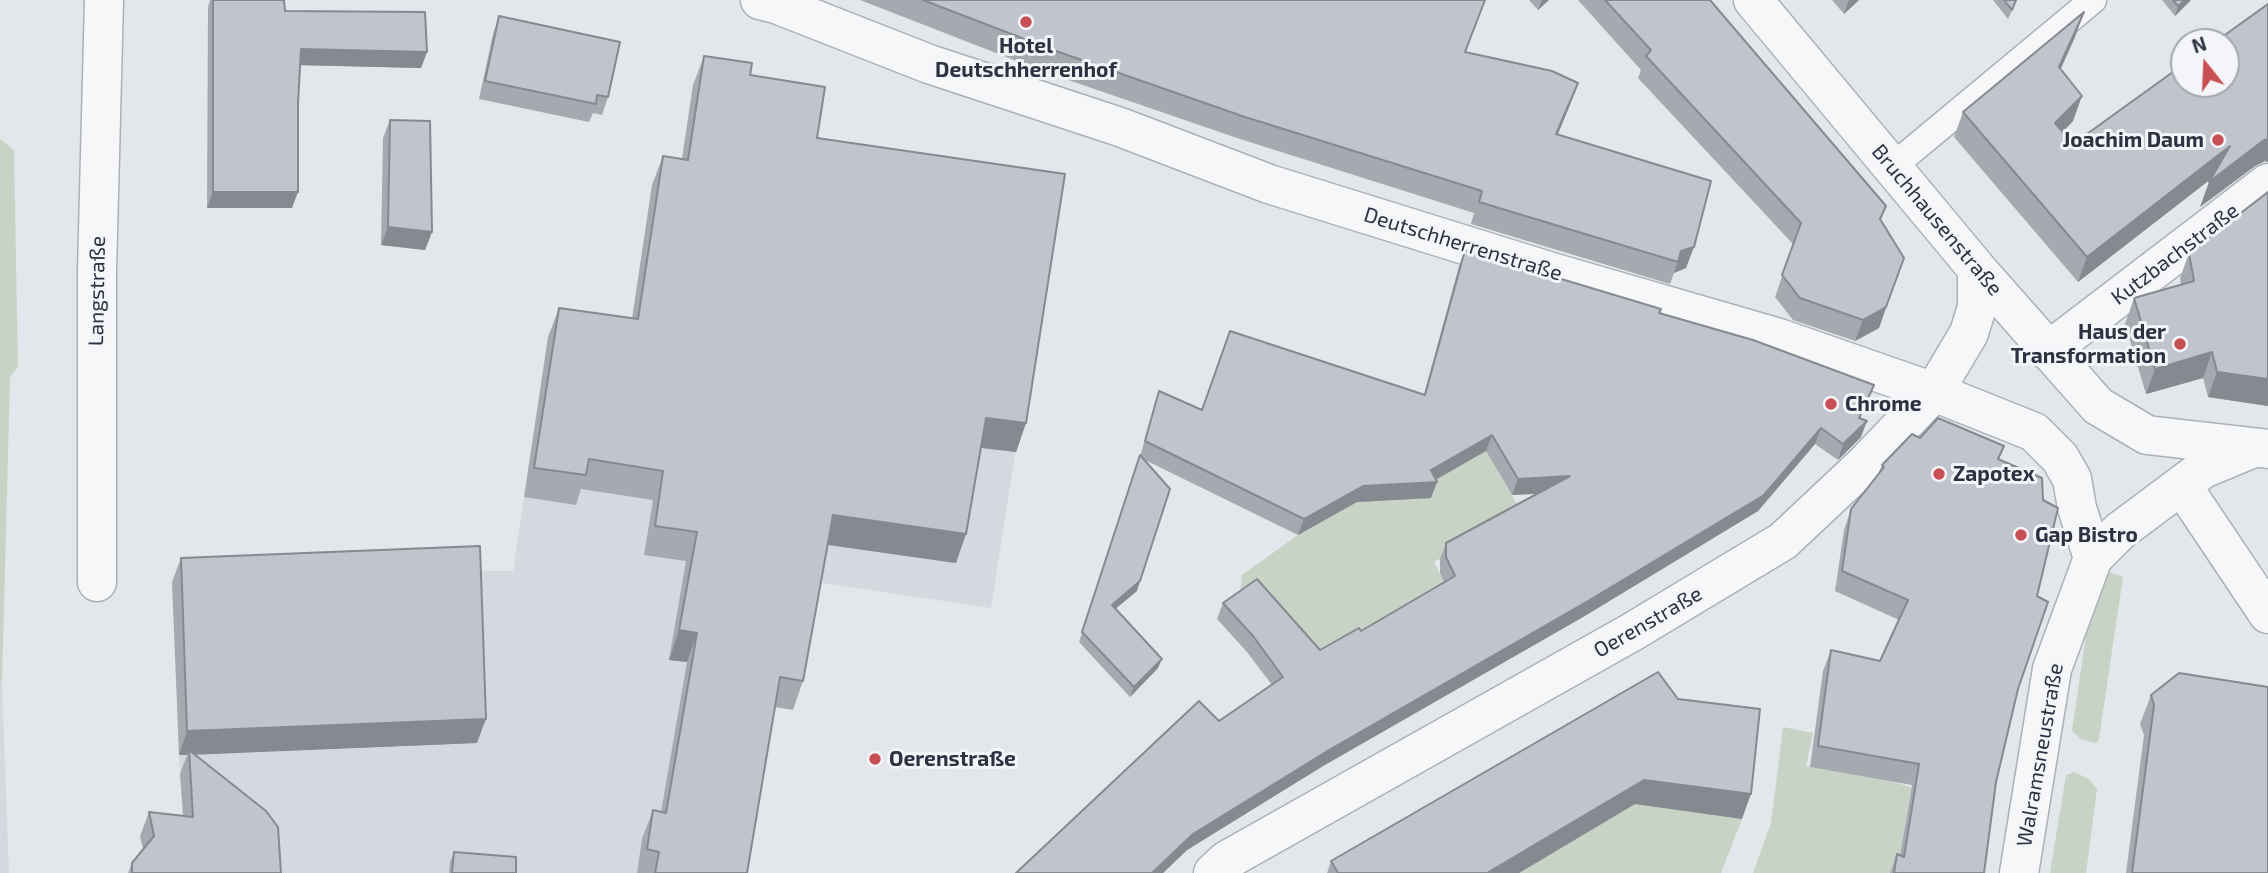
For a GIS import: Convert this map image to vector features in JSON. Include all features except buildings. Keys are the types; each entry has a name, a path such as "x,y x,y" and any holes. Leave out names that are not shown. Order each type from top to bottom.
{"street":[{"name":"Langstraße","path":"97,582 97,271 104,0"},
{"name":"Deutschherrenstraße","path":"760,0 929,64 1120,127 1269,184 1555,273 1779,338 1934,392 2034,432 2060,458 2072,479 2077,508 2093,558"},
{"name":"Bruchhausenstraße","path":"1754,0 1977,269 2098,406 2147,435 2262,448"},
{"name":"Kutzbachstraße","path":"2048,351 2268,183"},
{"name":"Oerenstraße","path":"1213,873 1227,860 1251,846 1632,632 1783,541 1865,464 1934,392 1969,333 1977,307 1977,269"},
{"path":"2093,558 2120,531 2203,469 2262,448"},
{"path":"2189,496 2265,607"},
{"name":"Walramsneustraße","path":"2019,873 2052,669 2093,558"}],"lane":[{"path":"1892,166 2093,0"}],"shaded area":[{"path":"693,85 742,92 801,204 1054,203 991,608 816,582 793,710 770,706 741,873 135,873 183,822 179,755 471,571 513,571 524,497 627,357 652,185 677,189"},
{"path":"0,390 2,683 9,873 0,873"}],"green space":[{"path":"0,139 14,150 18,367 10,377 2,683 0,681"},
{"path":"1486,451 1545,552 1461,547 1434,562 1449,592 1304,671 1239,604 1242,575 1298,535 1357,502 1425,485"},
{"path":"2110,572 2123,577 2099,739 2096,743 2082,740 2072,731 2087,629"},
{"path":"1783,727 1813,733 1806,766 1911,787 1897,873 1753,873 1771,823"},
{"path":"2074,772 2089,779 2097,789 2086,873 2050,873 2066,775"},
{"path":"1635,804 1742,819 1721,873 1519,873"}],"place":[{"name":"Hotel Deutschherrenhof","path":"1026,22"},
{"name":"Joachim Daum","path":"2218,140"},
{"name":"Haus der Transformation","path":"2180,344"},
{"name":"Chrome","path":"1831,404"},
{"name":"Zapotex","path":"1939,474"},
{"name":"Gap Bistro","path":"2021,535"},
{"name":"Oerenstraße","path":"875,759"}]}
